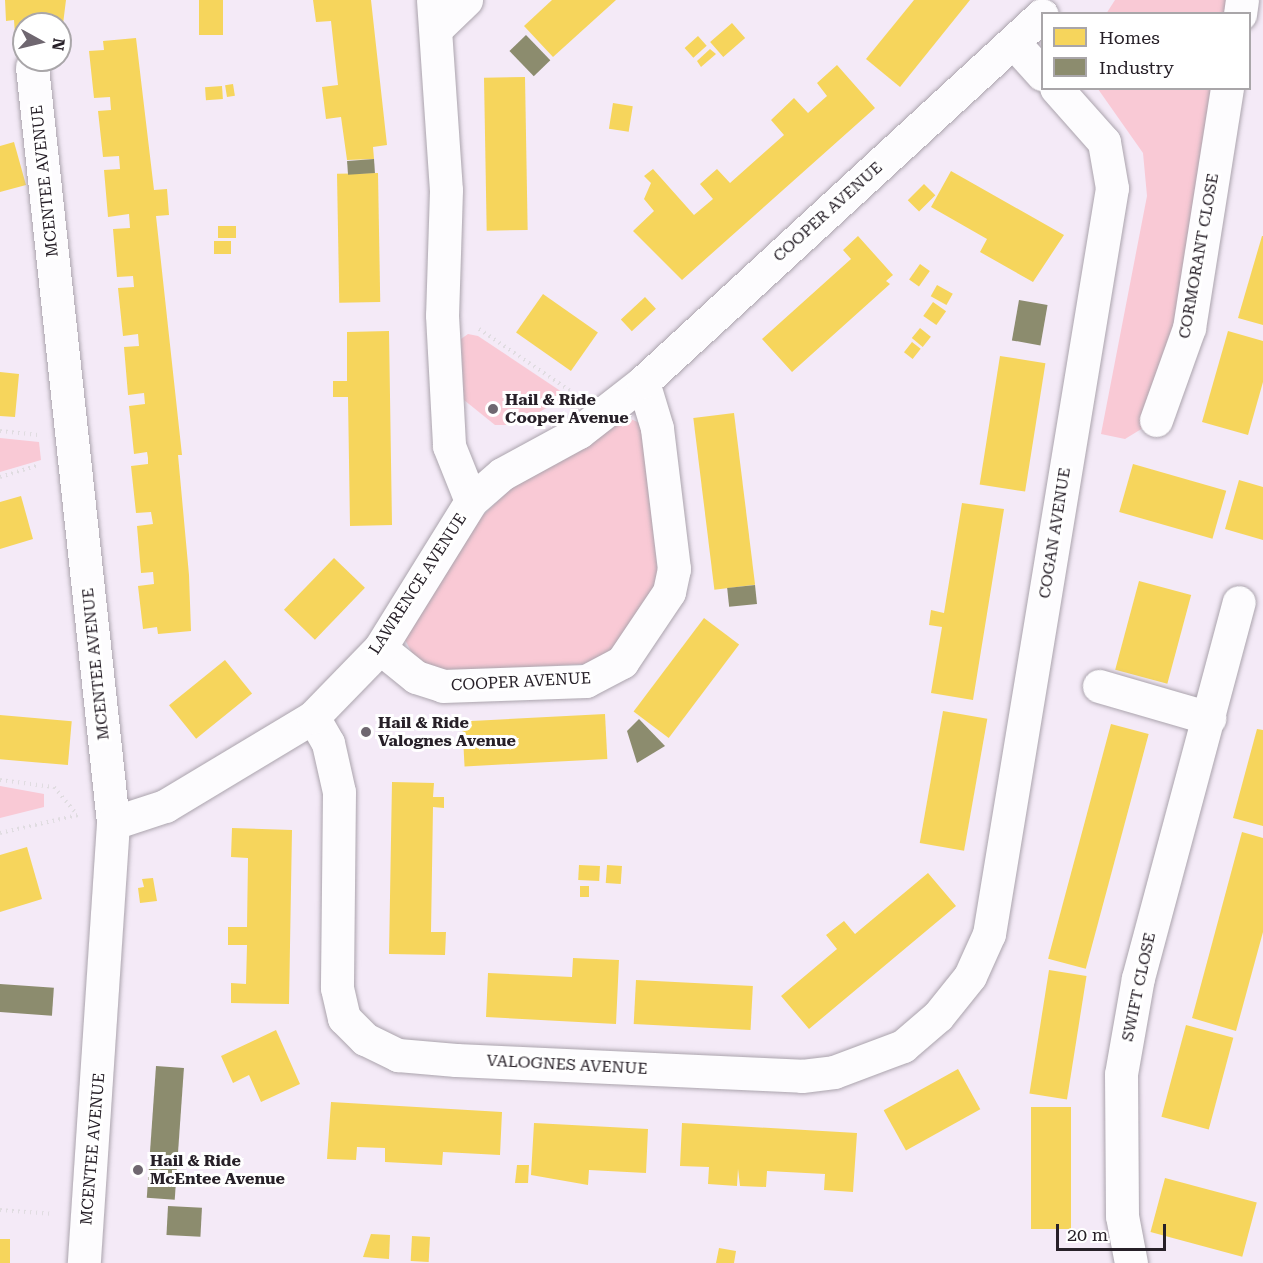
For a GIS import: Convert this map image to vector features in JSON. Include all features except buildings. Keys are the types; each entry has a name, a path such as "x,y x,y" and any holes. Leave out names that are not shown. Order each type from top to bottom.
{"street":[{"name":"LAWRENCE AVENUE","path":"99,818 165,806 313,717 380,648 471,501 448,446 442,315 446,190 435,13 466,0"},
{"name":"COOPER AVENUE","path":"1045,12 1058,0"},
{"name":"COOPER AVENUE","path":"471,501 502,474 604,413 643,382 1041,16"},
{"path":"1014,43 1041,73"},
{"name":"MCENTEE AVENUE","path":"32,72 99,818 88,1216 84,1263"},
{"name":"COGAN AVENUE","path":"1000,877 1112,188 1104,142 1058,90"},
{"name":"CORMORANT CLOSE","path":"1156,420 1189,328 1227,90"},
{"name":"COOPER AVENUE","path":"380,648 416,677 443,686 586,681 622,662 669,592 674,569 657,428 643,382"},
{"name":"SWIFT CLOSE","path":"1131,1263 1122,1216 1121,1074 1138,978 1239,603"},
{"path":"1099,686 1209,718"},
{"name":"VALOGNES AVENUE","path":"313,717 328,743 339,792 337,988 344,1018 365,1040 398,1055 802,1076 834,1072 903,1046 938,1016 970,976 989,934 1000,877"}],"path":[{"path":"442,315 470,322 604,413"},
{"path":"0,780 54,787 77,815"},
{"path":"0,833 77,815 99,818"},
{"path":"0,1210 88,1216"}],"shaded area":[{"path":"1115,0 1242,0 1240,12 1107,12"},
{"path":"1099,90 1227,90 1156,420 1125,439 1101,434 1147,196 1143,153"},
{"path":"468,334 478,336 568,396 516,425 495,425 464,400 461,339"},
{"path":"624,416 642,424 658,576 653,594 612,653 584,664 435,672 419,666 404,638 481,517 517,483"},
{"path":"0,438 39,442 41,460 0,472"},
{"path":"0,786 44,794 44,807 0,818"}],"place":[{"name":"Hail & Ride Cooper Avenue","path":"493,409"},
{"name":"Hail & Ride Valognes Avenue","path":"366,732"},
{"name":"Hail & Ride McEntee Avenue","path":"138,1170"}]}
